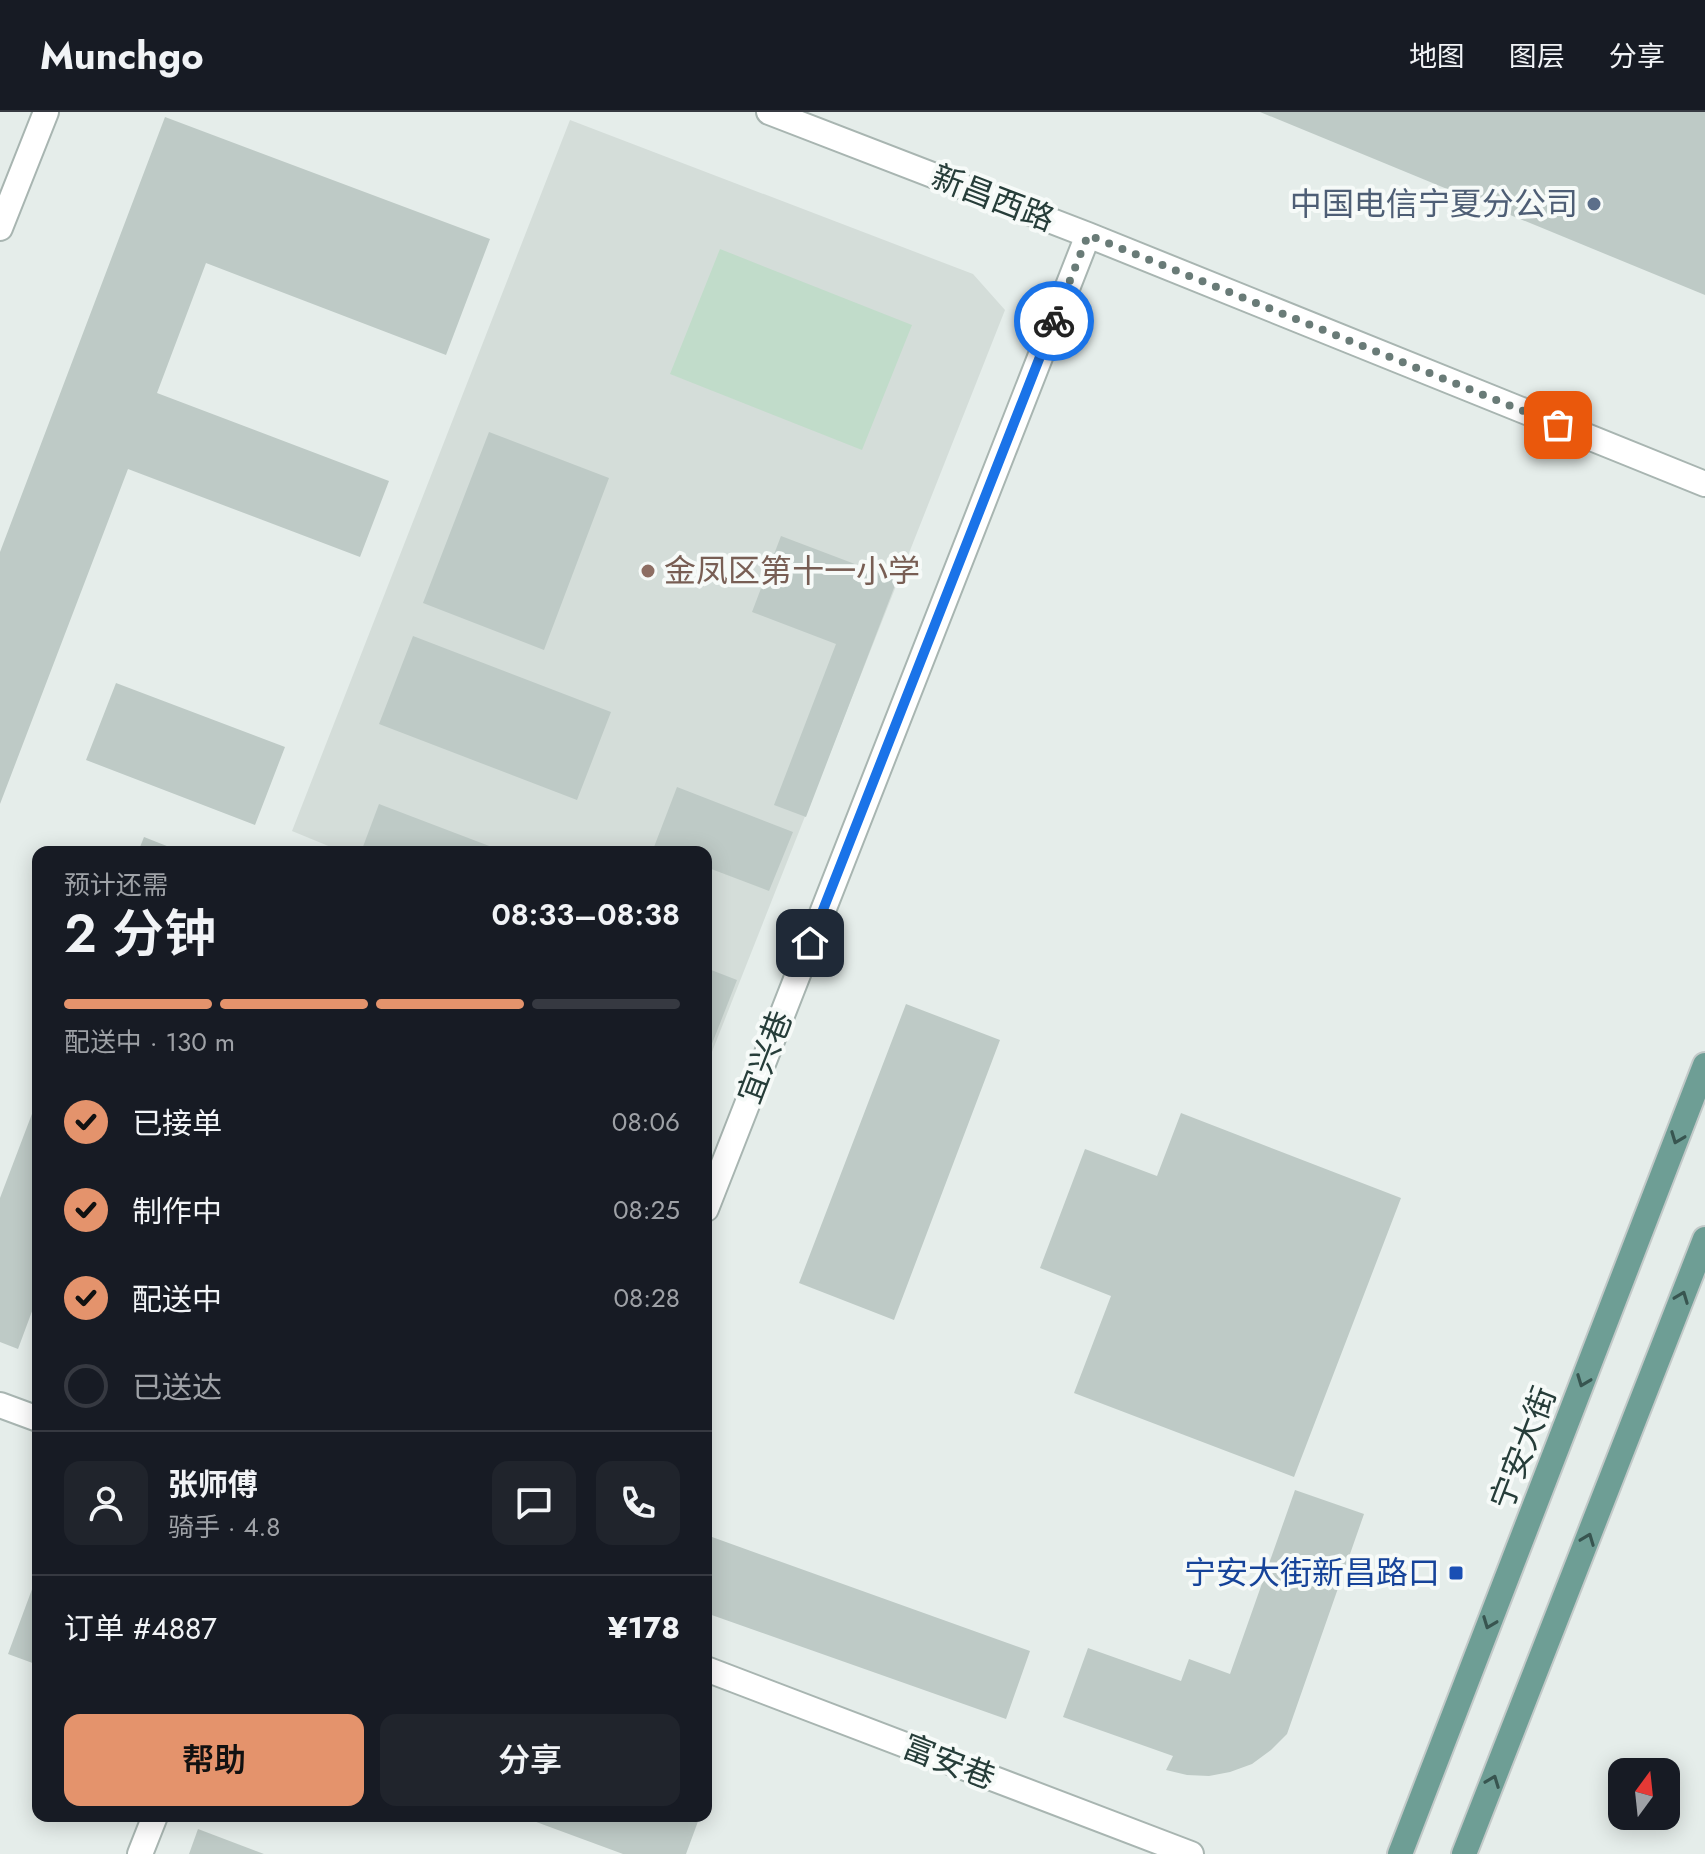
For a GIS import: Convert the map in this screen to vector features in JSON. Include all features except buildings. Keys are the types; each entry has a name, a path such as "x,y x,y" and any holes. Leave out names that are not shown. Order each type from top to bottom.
{"main road":[{"name":"宁安大街","path":"1400,1854 1705,1065"},
{"path":"1464,1854 1705,1239"}],"street":[{"path":"0,228 46,112"},
{"name":"新昌西路","path":"769,112 1088,235 1705,484"},
{"name":"宜兴巷","path":"712,1194 1088,235"},
{"path":"0,1405 32,1417"},
{"name":"富安巷","path":"712,1671 1191,1854"},
{"path":"140,1854 153,1822"}],"shaded area":[{"name":"金凤区第十一小学","path":"570,120 973,274 1005,310 712,1052 712,846 328,846 292,831"}],"green space":[{"path":"720,249 912,325 862,450 670,374"}],"way so far":[{"path":"1054,321 1088,235 1558,425"}],"place":[{"name":"中国电信宁夏分公司","path":"1594,204"},
{"name":"金凤区第十一小学","path":"648,571"},
{"name":"宁安大街新昌路口","path":"1456,1573"}],"route":[{"path":"810,943 1054,321"}]}
